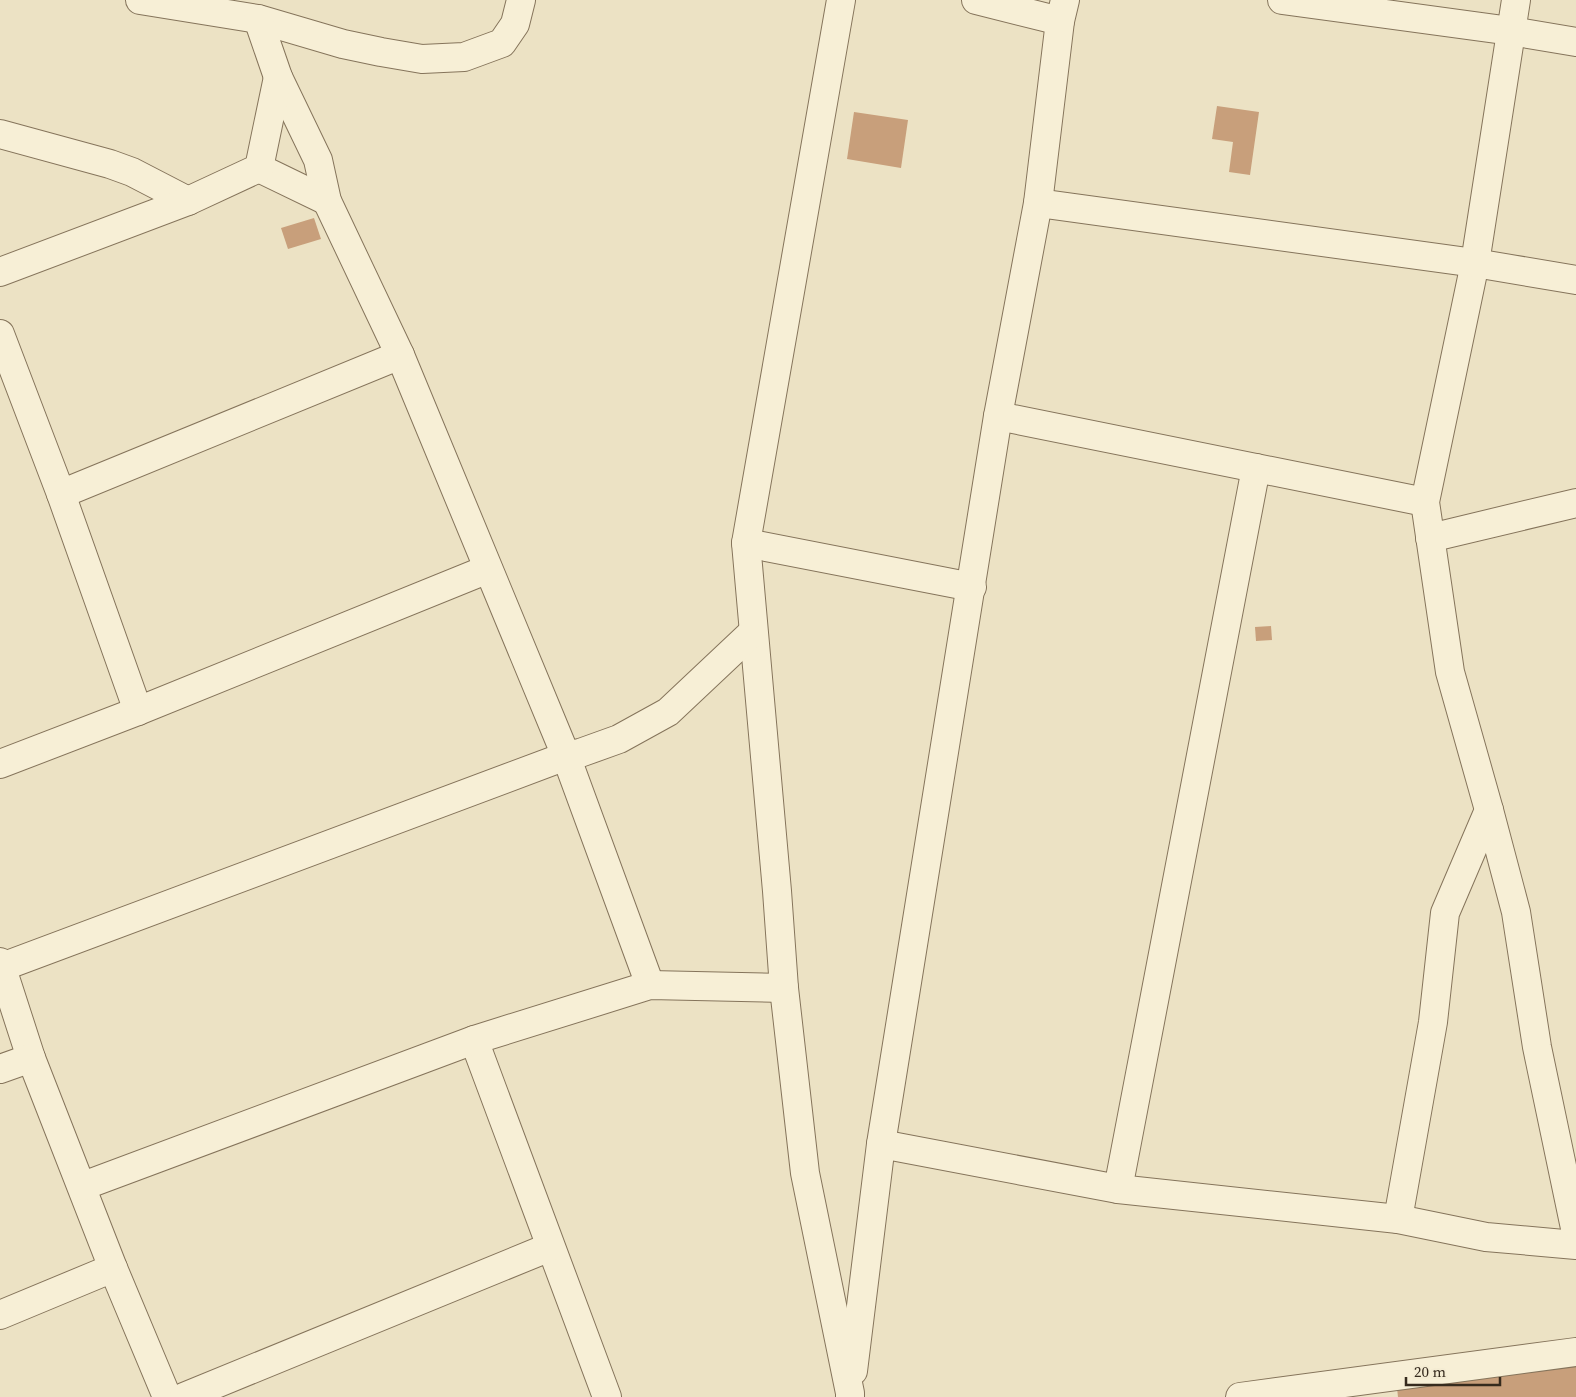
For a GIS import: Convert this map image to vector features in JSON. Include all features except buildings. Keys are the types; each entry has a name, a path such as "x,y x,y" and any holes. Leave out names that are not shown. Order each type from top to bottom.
{"street":[{"path":"140,0 258,19 343,44 422,59 464,57 502,43 515,24 521,0"},
{"path":"841,0 746,543 784,988 805,1173 850,1395"},
{"path":"850,1395 881,1144 998,416 1038,203 1062,11 976,0"},
{"path":"1282,0 1510,30 1576,42"},
{"path":"1516,0 1475,263 1425,502 1450,672 1516,912 1537,1047 1576,1234"},
{"path":"258,19 278,77 318,160 327,201 400,355 566,756 650,985"},
{"path":"259,168 278,77"},
{"path":"0,134 132,172 188,201"},
{"path":"0,272 188,201 259,168"},
{"path":"259,168 327,201"},
{"path":"1038,203 1475,263 1576,280"},
{"path":"0,334 61,494 138,711"},
{"path":"61,494 400,355"},
{"path":"998,416 1425,502"},
{"path":"1118,1189 1256,468"},
{"path":"1430,538 1576,503"},
{"path":"746,543 972,587"},
{"path":"0,764 138,711 488,569"},
{"path":"167,1397 113,1268 32,1058 1,964 566,756 580,754 620,740 668,712 753,632"},
{"path":"1398,1219 1433,1022 1445,913 1489,810"},
{"path":"82,1186 474,1040 650,985 784,988"},
{"path":"474,1040 607,1397"},
{"path":"0,1069 32,1058"},
{"path":"881,1144 1118,1189 1398,1219 1486,1237 1576,1245"},
{"path":"184,1397 550,1247"},
{"path":"0,1315 113,1268"},
{"path":"1240,1397 1576,1352"}]}
